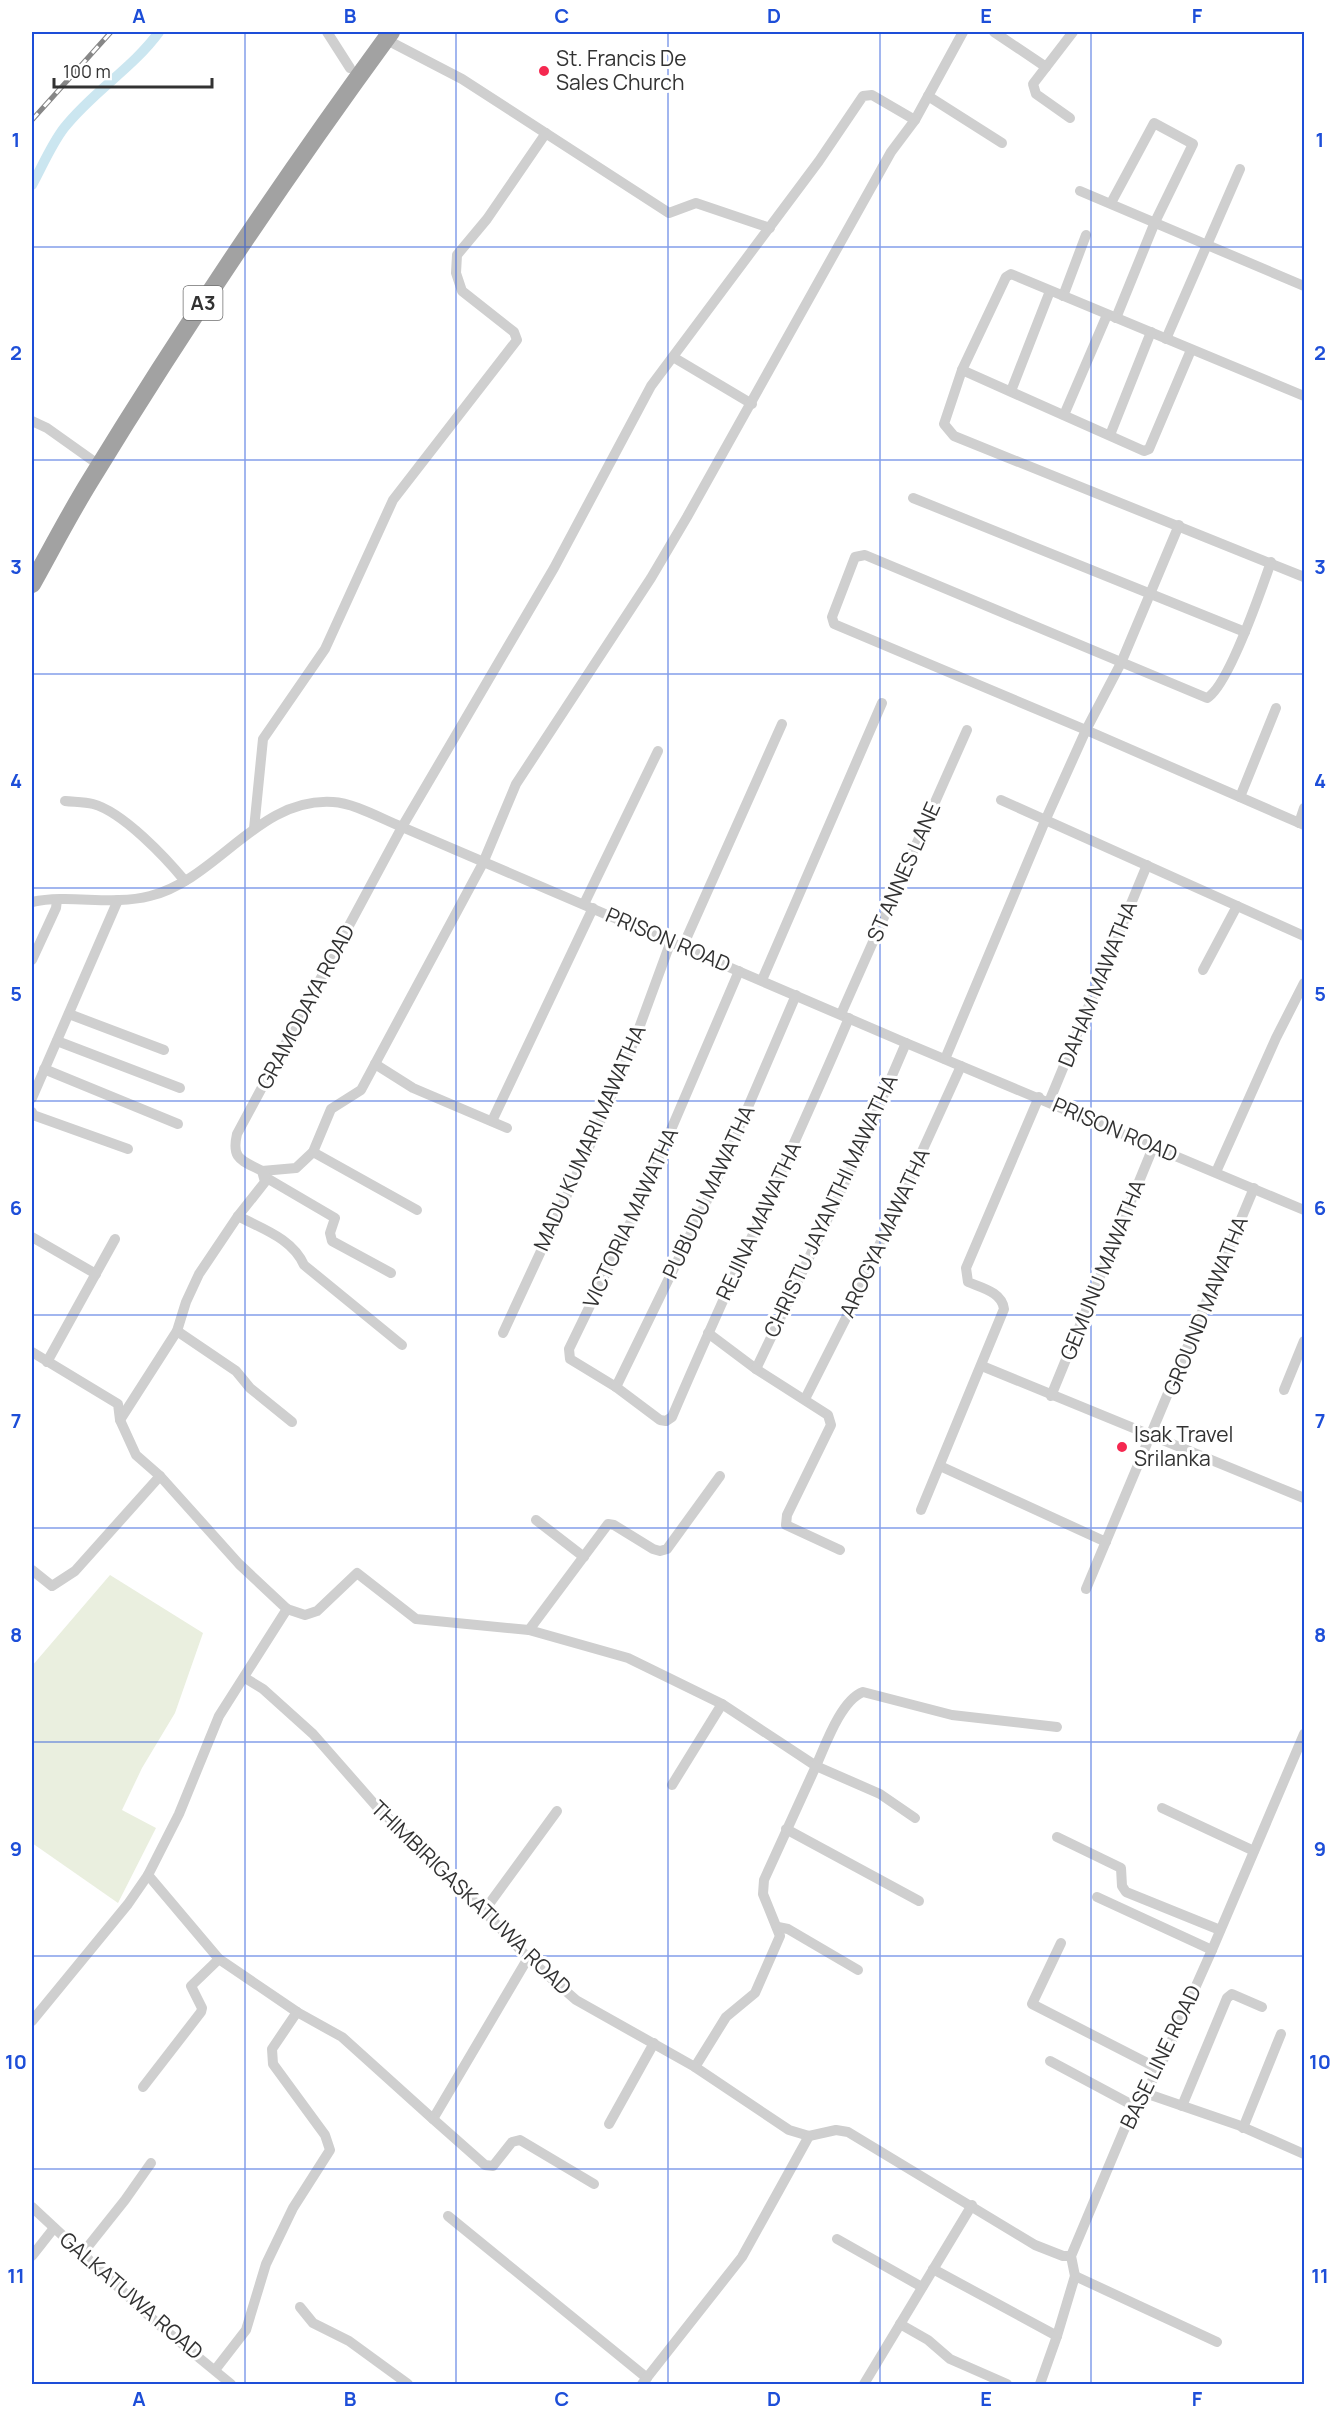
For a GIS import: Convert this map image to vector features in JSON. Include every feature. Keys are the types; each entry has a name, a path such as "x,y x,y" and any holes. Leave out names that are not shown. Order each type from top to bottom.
{"highway":[{"name":"A3","path":"32,567 142,377 304,132 350,68 384,34"},
{"name":"A3","path":"32,584 88,483 196,314 384,34"}],"street":[{"path":"327,32 350,68"},
{"path":"120,1420 177,1331 186,1302 199,1274 264,1182 263,1174 296,1168 313,1152 331,1109 361,1090 483,863 516,784 651,578 752,404 891,152 915,120 963,32"},
{"path":"994,32 1046,67"},
{"path":"1070,118 1033,89 1033,84 1073,32"},
{"path":"384,34 462,79 669,213 696,203 770,228"},
{"path":"402,827 554,568 651,386 770,228 863,96 872,94 915,120"},
{"path":"928,96 1002,143"},
{"path":"1065,415 1193,146 1156,123 1111,203"},
{"path":"254,829 263,739 325,649 393,500 517,340 514,332 462,291 456,273 457,255 487,219 546,133"},
{"path":"1166,339 1240,169"},
{"path":"1080,191 1305,286"},
{"path":"1063,296 1086,235"},
{"path":"1305,396 1011,274 1007,275 962,370 944,424 954,436 1305,577"},
{"path":"1011,391 1050,291"},
{"path":"1110,435 1151,332"},
{"path":"962,370 1144,451 1148,450 1191,350"},
{"path":"673,357 752,404"},
{"path":"32,421 47,428 92,460"},
{"path":"914,498 1245,632"},
{"path":"945,1059 1045,821 1086,730 1121,663 1179,525"},
{"path":"1271,562 1245,632 1218,688 1207,698 866,555 855,557 832,617 834,624 1302,824 1305,808"},
{"path":"762,980 882,703"},
{"path":"1240,797 1276,708"},
{"path":"683,946 782,723"},
{"name":"ST ANNES LANE","path":"845,1016 967,730"},
{"path":"492,1121 658,751"},
{"path":"1001,800 1305,936"},
{"path":"65,801 94,804 112,814 164,856 185,881"},
{"name":"PRISON ROAD","path":"32,902 118,900 150,896 185,881 216,860 254,829 278,814 303,804 335,802 402,827 961,1066 1304,1209"},
{"name":"GRAMODAYA ROAD","path":"391,1273 332,1241 330,1233 335,1218 238,1159 234,1148 237,1134 402,827"},
{"name":"DAHAM MAWATHA","path":"982,1366 1004,1309 1003,1302 996,1294 968,1282 966,1268 1044,1100 1147,865"},
{"path":"32,960 56,908 57,900"},
{"path":"32,1098 118,900"},
{"path":"1203,970 1237,906"},
{"name":"MADU KUMARI MAWATHA","path":"503,1333 592,1141 635,1039 671,941"},
{"name":"VICTORIA MAWATHA","path":"666,1422 660,1420 616,1387 570,1359 569,1349 637,1209 739,971"},
{"path":"1216,1172 1276,1038 1305,983"},
{"name":"PUBUDU MAWATHA","path":"616,1387 715,1184 796,995"},
{"path":"69,1014 164,1050"},
{"name":"REJINA MAWATHA","path":"666,1422 672,1417 813,1104 845,1016"},
{"path":"57,1041 180,1088"},
{"name":"CHRISTU JAYANTHI MAWATHA","path":"756,1368 857,1156 906,1042"},
{"path":"375,1064 413,1088 507,1128"},
{"name":"AROGYA MAWATHA","path":"805,1399 846,1318 961,1066"},
{"path":"45,1069 178,1124"},
{"path":"32,1112 33,1115 128,1149"},
{"name":"GEMUNU MAWATHA","path":"1051,1395 1154,1145"},
{"path":"313,1152 417,1210"},
{"name":"GROUND MAWATHA","path":"1086,1589 1254,1188"},
{"path":"238,1216 288,1242 299,1253 304,1265 402,1345"},
{"path":"32,1238 96,1274"},
{"path":"48,1362 115,1239"},
{"path":"177,1331 236,1371 250,1388 292,1422"},
{"path":"708,1333 756,1368 828,1415 831,1425 787,1515 786,1525 840,1550"},
{"path":"1284,1390 1305,1341"},
{"path":"32,1352 118,1404 120,1420 136,1455 160,1476 239,1564 286,1609 305,1615 317,1611 357,1573 416,1619 530,1630 628,1658 722,1704 816,1766 880,1794 915,1818"},
{"path":"921,1510 982,1366 1305,1498"},
{"path":"939,1466 1106,1542"},
{"path":"32,1570 52,1586 75,1571 160,1476"},
{"path":"530,1630 608,1524 614,1525 653,1549 660,1551 667,1549 720,1476"},
{"path":"536,1520 584,1557"},
{"path":"32,2021 128,1904 148,1875 179,1814 219,1716 245,1678 286,1609"},
{"name":"THIMBIRIGASKATUWA ROAD","path":"245,1678 263,1689 313,1734 376,1808 484,1911 528,1958 576,2000 695,2067 789,2130 809,2136"},
{"path":"695,2067 726,2017 755,1993 780,1936 763,1894 764,1880 836,1723 854,1695 863,1692 952,1715 1057,1727"},
{"path":"672,1785 722,1704"},
{"name":"BASE LINE ROAD","path":"1071,2256 1124,2130 1159,2069 1305,1734"},
{"path":"1162,1808 1254,1851"},
{"path":"484,1911 558,1811"},
{"path":"786,1829 919,1901"},
{"path":"1057,1837 1121,1868 1122,1886 1126,1892 1220,1930"},
{"path":"148,1875 219,1959 297,2012 342,2037 485,2165 493,2166 512,2142 520,2140 594,2184"},
{"path":"1097,1897 1212,1950"},
{"path":"778,1927 788,1929 858,1970"},
{"path":"1061,1943 1032,2004 1159,2069"},
{"path":"433,2119 528,1958"},
{"path":"143,2087 201,2012 202,2008 191,1986 219,1959"},
{"path":"1182,2106 1227,1998 1232,1994 1262,2007"},
{"path":"215,2370 246,2330 266,2264 293,2208 330,2150 325,2135 273,2064 272,2049 297,2012"},
{"path":"1243,2128 1281,2034"},
{"path":"609,2124 654,2043"},
{"path":"1050,2061 1136,2107"},
{"path":"1145,2093 1243,2128 1305,2154"},
{"path":"448,2216 644,2381 742,2257 809,2136 836,2130 848,2132 1035,2245 1062,2256 1071,2256 1075,2276 1040,2385"},
{"path":"82,2254 126,2200 151,2163"},
{"path":"864,2385 972,2205"},
{"name":"GALKATUWA ROAD","path":"32,2207 159,2325 231,2385"},
{"path":"32,2256 54,2228"},
{"path":"837,2240 922,2287"},
{"path":"933,2269 1057,2336"},
{"path":"1075,2276 1217,2342"},
{"path":"300,2307 313,2323 349,2341 408,2385"},
{"path":"900,2324 928,2340 950,2359 1007,2385"}],"green space":[{"path":"110,1575 203,1633 175,1713 142,1768 122,1810 156,1828 118,1903 32,1843 32,1666"}],"waterway":[{"path":"32,185 64,128 87,103 149,45 159,32"}],"railway":[{"path":"32,120 111,32"}],"place":[{"name":"St. Francis De Sales Church","path":"544,71"},
{"name":"Isak Travel Srilanka","path":"1122,1447"}]}
